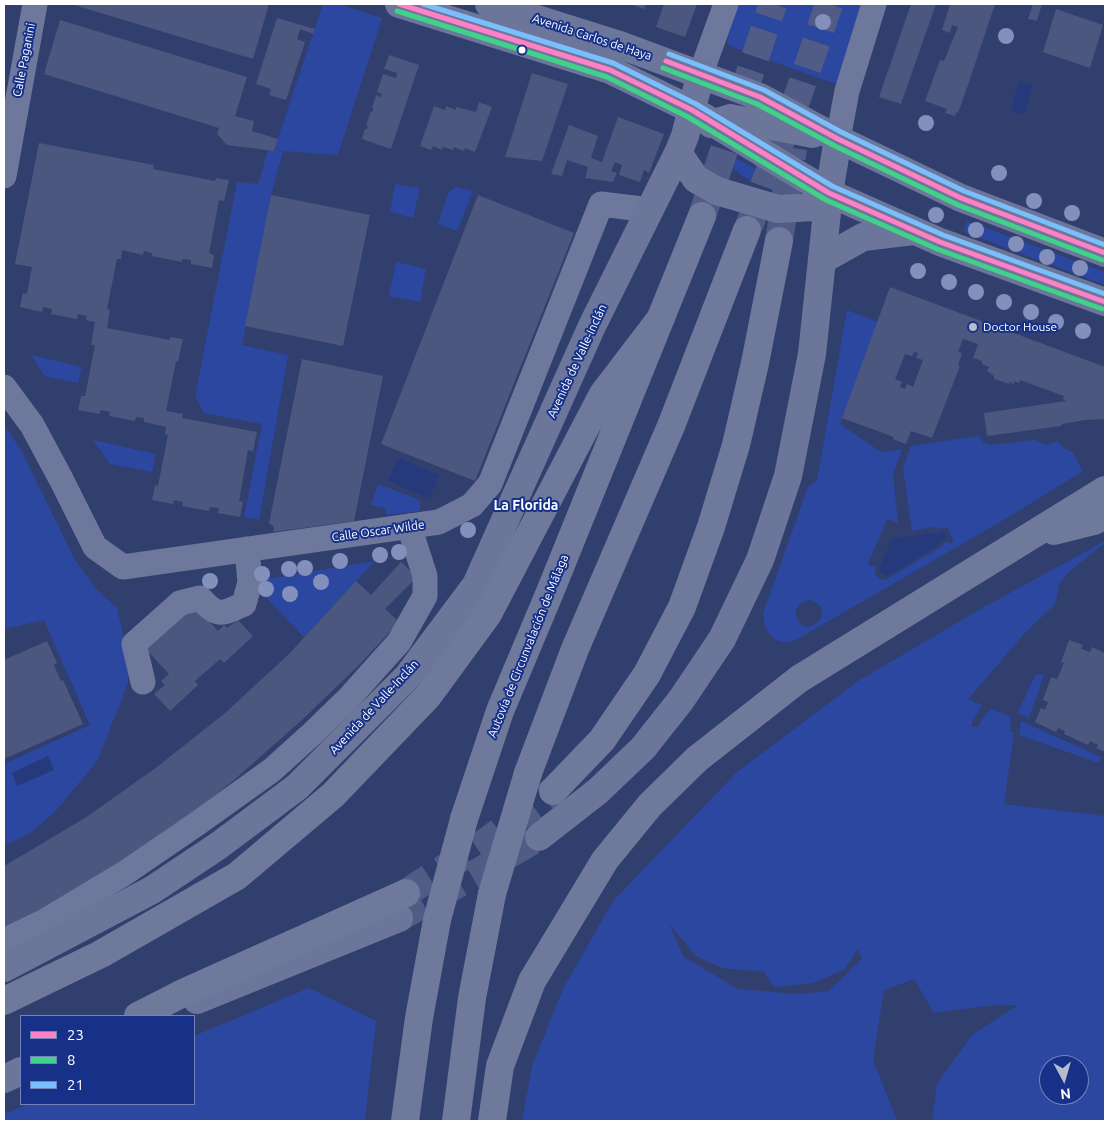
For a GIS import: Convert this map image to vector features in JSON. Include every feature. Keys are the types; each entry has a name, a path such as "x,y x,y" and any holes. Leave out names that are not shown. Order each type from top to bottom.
{"highway":[{"name":"Autovía de Circunvalación de Málaga","path":"405,1121 418,1018 437,920 464,820 500,711 702,216"},
{"path":"456,1121 472,998 492,894 528,773 575,649 671,426 747,230"},
{"path":"553,791 602,740 648,674 682,607 711,528 736,445 755,363 779,241"},
{"path":"4,1002 100,954 237,876 333,795 367,760 428,696 488,614 603,394 661,318"},
{"path":"492,1121 500,1066 532,981 605,860 650,805 697,759 799,679 1105,490"},
{"path":"1026,538 1094,521 1105,515"},
{"path":"140,1015 186,992 403,905"}],"main road":[{"name":"Avenida Carlos de Haya","path":"400,4 610,70 703,116 829,193 914,231 1105,302"},
{"name":"Avenida Carlos de Haya","path":"489,4 620,45 760,96 838,140 962,198 1105,253"},
{"path":"700,73 703,116 682,144 696,179 717,191 778,209 814,207 829,193"},
{"path":"539,837 598,791 636,754 681,700 722,639 760,560 788,476 812,354 829,193 838,140 730,118 703,116"},
{"name":"Avenida de Valle-Inclán","path":"4,968 152,890 218,846 297,787 408,676 476,585 584,342 682,144"},
{"path":"822,260 863,237 914,231"},
{"path":"157,1015 190,1003 403,905"},
{"path":"4,1078 20,1071"}],"street":[{"name":"Calle Paganini","path":"4,176 35,4"},
{"path":"700,73 726,4"},
{"path":"838,140 847,91 874,4"},
{"name":"Calle Oscar Wilde","path":"4,387 32,425 94,547 123,567 439,522 472,505 490,484 601,204 650,210"},
{"path":"4,941 125,874 198,824 272,770 348,699 399,642 425,596 425,576 410,526"},
{"path":"143,682 134,644 180,603 200,598 210,610 224,613 244,604 250,582 247,549"}],"shaded area":[{"path":"323,4 338,4 382,18 338,155 283,151 271,195 242,345 288,355 259,520 244,517 262,424 204,413 195,396 237,182 258,184 268,150 274,150"},
{"path":"738,4 865,4 838,83 833,83 730,46 727,41"},
{"path":"1018,84 1031,85 1032,88 1025,113 1022,115 1011,110"},
{"path":"760,136 766,136 786,143 797,151 805,161"},
{"path":"732,156 795,191 761,185 745,177 732,167"},
{"path":"395,184 420,188 413,218 390,212"},
{"path":"456,187 473,191 457,231 438,224 448,193"},
{"path":"967,221 1105,272 1105,285 964,232"},
{"path":"396,262 426,269 420,302 389,296"},
{"path":"847,310 878,322 840,424 881,452 902,449 893,474 898,523 887,519 868,563 869,566 875,566 875,574 880,579 885,580 941,547 944,543 948,542 950,544 954,542 947,527 912,531 903,469 911,446 979,436 984,443 990,445 1035,440 1045,445 1058,441 1062,447 1073,453 1083,471 1007,518 796,640 782,642 776,640 769,633 763,613 808,487 817,481","holes":["811,600 819,605 822,611 818,622 806,627 801,624 796,614 799,605"]},
{"path":"31,355 82,367 78,383 45,376"},
{"path":"4,425 21,450 76,562 96,589 117,608 129,670 128,681 122,699 97,761 55,812 29,834 4,845 4,764 90,725 44,620 4,629"},
{"path":"93,440 156,454 152,472 110,464"},
{"path":"398,458 439,475 429,498 388,481"},
{"path":"378,484 420,500 420,511 386,515 385,508 371,505"},
{"path":"944,532 947,538 940,541 938,546 888,576 880,572 879,569 893,538"},
{"path":"1105,541 1060,582 1055,604 1023,635 968,699 980,704 981,708 973,719 971,727 978,727 992,709 1011,717 1010,732 1014,732 1004,804 1105,816 1105,1121 932,1121 937,1084 972,1035 1018,1005 985,1006 934,1013 914,979 884,990 873,1060 897,1121 522,1121 532,1066 563,989 613,901 736,773 858,681 984,607","holes":["669,924 696,956 722,968 764,972 774,987 813,983 845,969 858,949 862,959 829,991 795,994 738,989 684,957"]},
{"path":"375,561 304,637 261,592 260,580"},
{"path":"1043,674 1029,718 1018,713 1035,675"},
{"path":"1021,721 1101,757 1099,763 1019,735"},
{"path":"48,756 54,770 17,786 12,773"},
{"path":"309,988 376,1021 365,1121 4,1121 4,1114 26,1105 195,1105 195,1036"}],"building":[{"path":"71,4 269,4 253,59"},
{"path":"629,4 646,4 644,9"},
{"path":"664,4 697,4 685,37 656,27"},
{"path":"911,4 936,4 901,104 879,97"},
{"path":"950,4 995,4 958,113 956,112 955,116 945,113 947,109 925,101 940,60 944,61 958,27 952,25 950,33 942,30"},
{"path":"1033,4 1042,4 1037,21 1028,19"},
{"path":"1056,9 1103,25 1090,68 1043,52"},
{"path":"277,18 315,29 313,34 300,29 297,39 305,42 286,100 269,95 271,89 256,84"},
{"path":"60,20 247,77 235,116 254,121 252,131 278,139 274,151 227,145 217,134 219,128 44,74"},
{"path":"389,55 419,65 391,149 362,139 368,126 366,125 371,111 374,108 372,108 376,95 381,97 382,94 377,92 383,74 396,78 397,73 384,69"},
{"path":"532,73 568,84 542,161 505,157"},
{"path":"479,102 492,107 475,152 465,148 464,151 454,147 453,150 443,147 442,150 433,146 431,150 420,146 434,106 445,110 446,106 456,110 456,107 476,112"},
{"path":"618,117 664,134 649,173 644,170 640,182 619,175 622,165 615,162 611,171 617,173 613,182 585,178 588,167 567,160 562,176 551,174 569,125 598,136 591,158 602,162"},
{"path":"39,143 154,165 153,169 215,181 216,178 229,180 224,201 219,200 209,253 214,255 212,268 191,264 191,260 182,259 182,262 152,256 152,253 144,251 143,255 122,250 121,259 117,259 107,309 110,310 107,328 170,340 170,337 183,339 178,362 176,361 166,411 183,414 182,418 257,432 253,451 248,450 239,501 243,502 240,517 218,513 219,508 210,507 209,511 182,506 183,502 174,500 173,504 152,500 155,485 158,486 168,435 165,434 166,427 144,422 144,418 136,417 135,421 109,416 110,412 100,410 100,414 78,410 81,396 85,396 95,345 91,345 95,322 86,320 87,316 78,314 77,319 51,314 52,309 43,307 42,312 20,307 23,293 27,294 32,267 15,264"},
{"path":"271,195 370,215 343,346 245,326"},
{"path":"478,195 574,233 475,481 381,444"},
{"path":"890,287 1105,367 1105,419 1085,420 1062,424 1061,426 987,436 984,413 1066,401 1063,399 1064,396 1020,380 1019,383 1014,381 1014,384 1009,382 1009,384 994,379 994,376 987,371 989,367 982,364 982,361 973,358 978,344 963,339 958,352 962,353 958,365 960,366 932,438 911,431 906,444 893,439 894,437 842,418","holes":["914,352 918,353 916,358 923,360 913,387 907,384 905,389 900,387 902,382 895,379 905,354 912,356"]},
{"path":"302,359 383,376 354,521 273,532 274,527 269,523"},
{"path":"401,562 417,577 385,609 399,622 358,666 302,720 192,814 118,865 4,930 4,866 85,818 157,767 225,713 289,654 356,581 371,595"},
{"path":"194,605 218,631 224,625 227,628 238,620 253,636 224,663 220,659 195,681 198,685 170,711 154,694 165,685 161,681 169,674 146,649"},
{"path":"1069,640 1083,645 1081,649 1090,652 1092,647 1105,653 1105,752 1096,748 1098,745 1090,741 1088,745 1064,734 1065,731 1058,728 1056,732 1035,722 1041,708 1045,710 1048,702 1043,700 1051,677 1057,679 1064,663 1061,662"},
{"path":"47,641 57,663 54,665 83,724 4,759 4,660"}],"tunnel":[{"path":"702,216 773,4"},
{"path":"749,226 801,87 829,4"},
{"path":"779,241 793,148"},
{"path":"406,893 487,841 553,791"},
{"path":"399,918 539,837"}],"transit line":[{"name":"23","path":"399,4 610,70 692,110 829,193 940,242 1105,302"},
{"name":"21","path":"423,4 613,63 696,104 832,186 943,235 1105,294"},
{"name":"8","path":"397,11 607,77 688,117 826,200 937,249 1102,309"},
{"name":"21","path":"669,54 764,90 841,132 964,191 1105,245"},
{"name":"23","path":"666,61 760,97 838,139 961,198 1105,253"},
{"name":"8","path":"663,68 757,104 835,146 958,205 1102,260"}],"place":[{"name":"Doctor House","path":"973,327"}],"district":[{"name":"La Florida","path":"526,505"}]}
